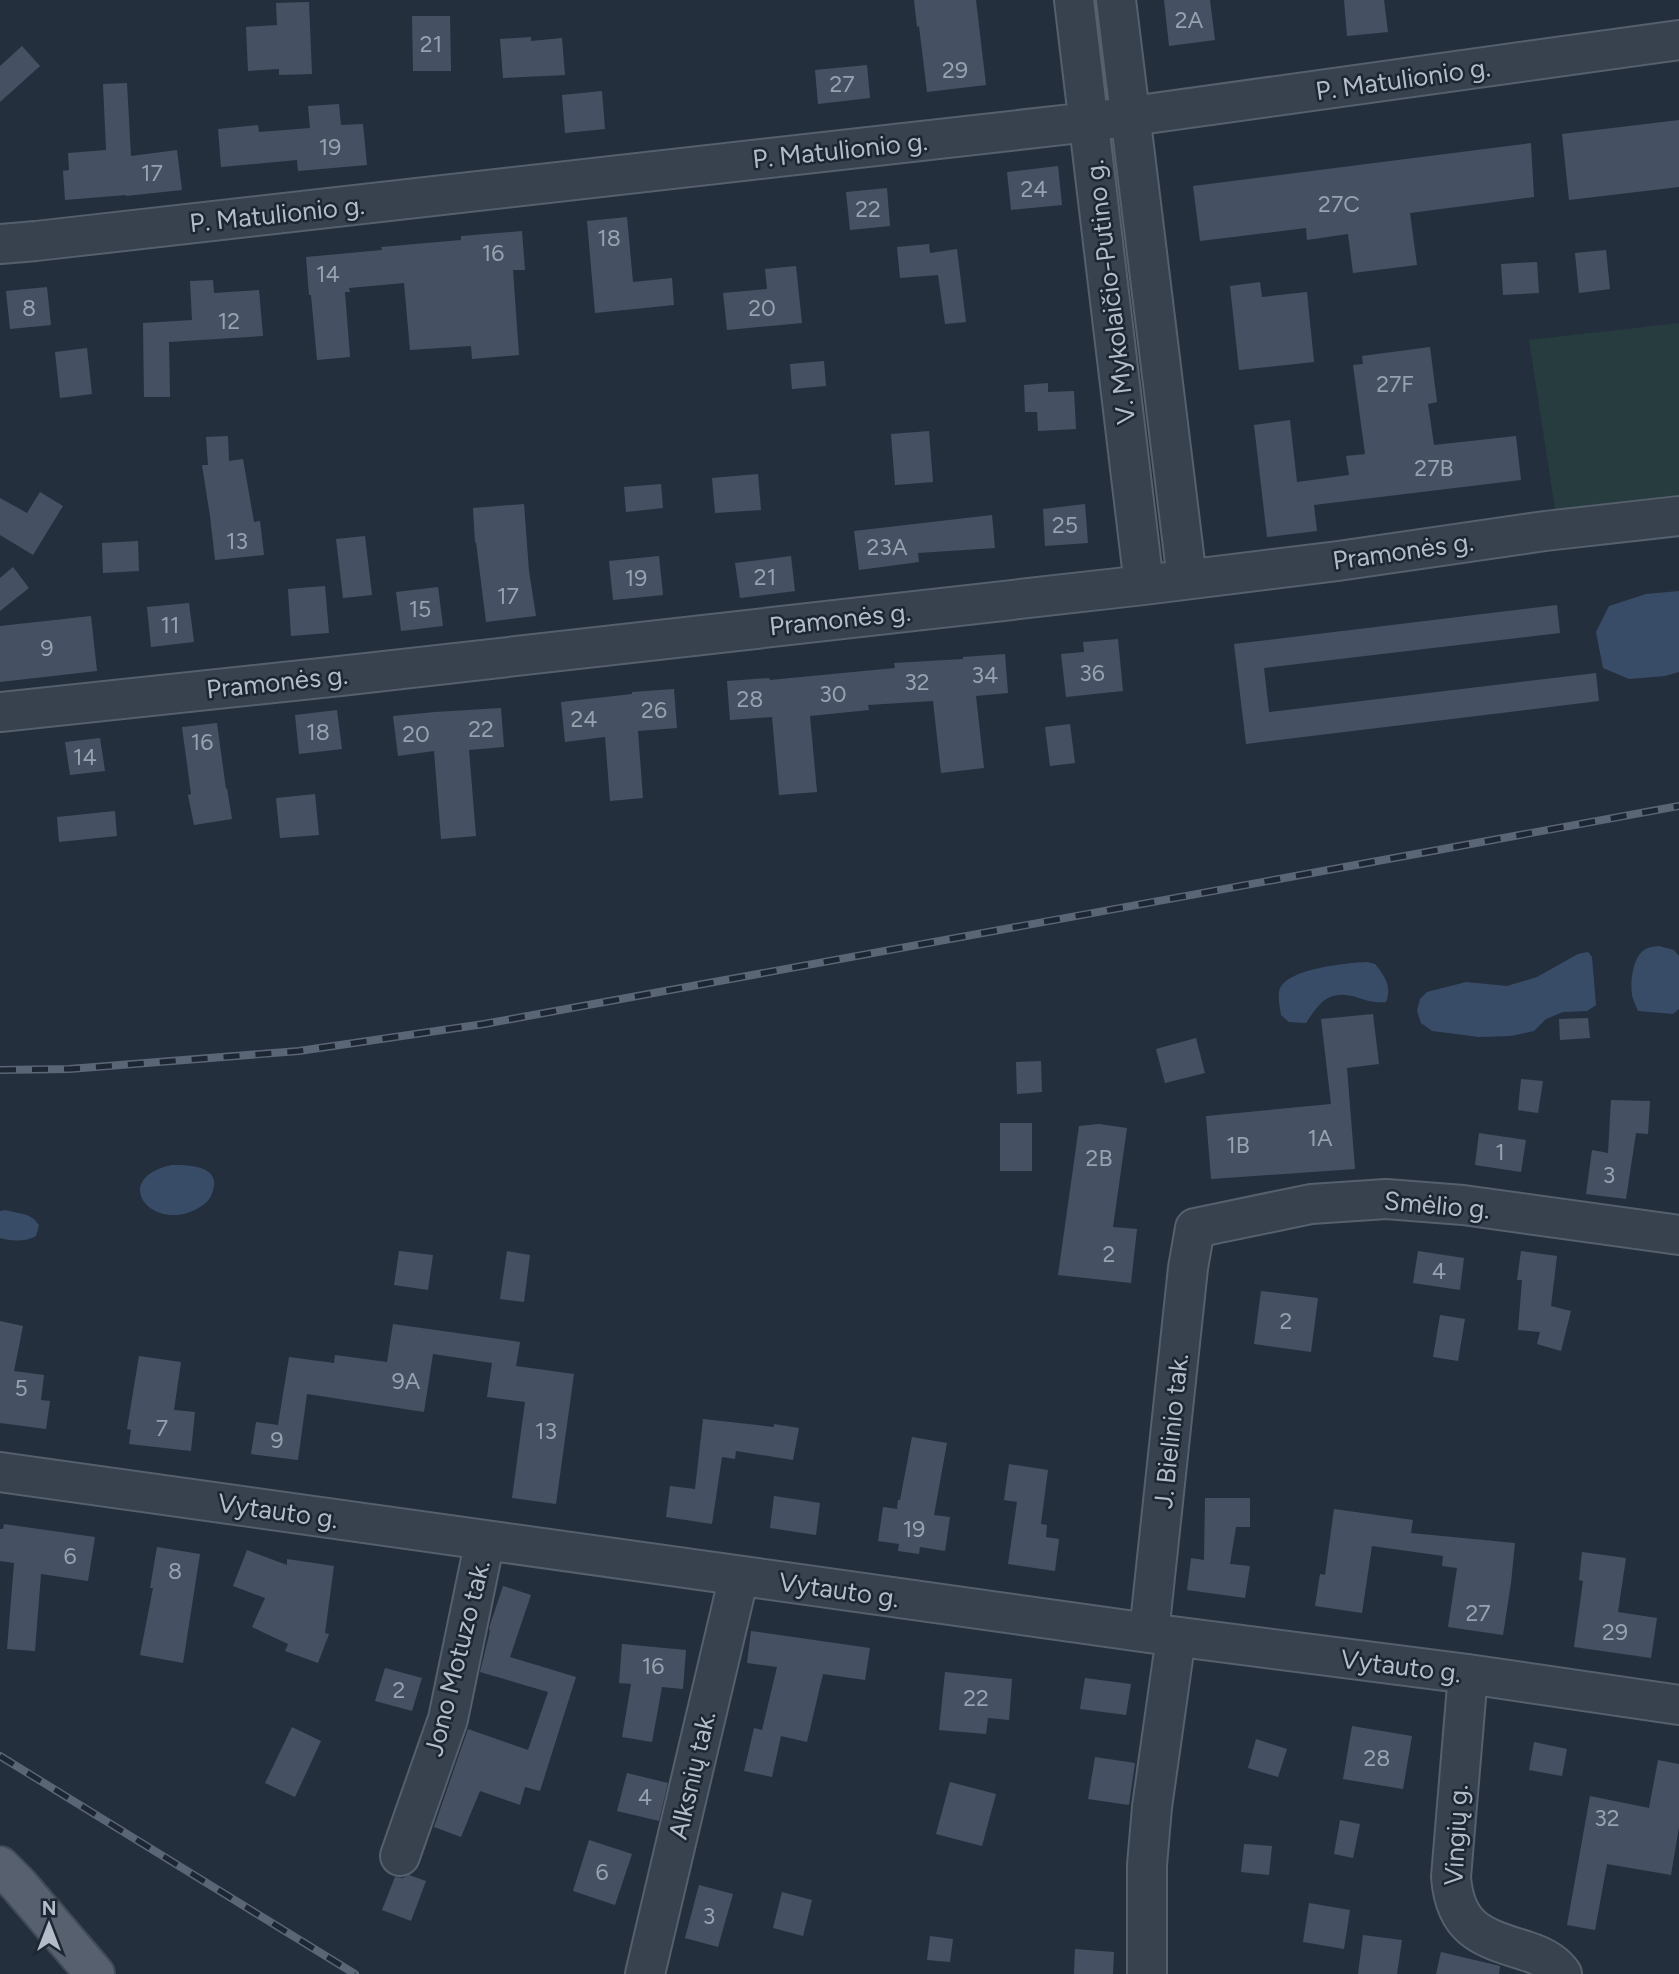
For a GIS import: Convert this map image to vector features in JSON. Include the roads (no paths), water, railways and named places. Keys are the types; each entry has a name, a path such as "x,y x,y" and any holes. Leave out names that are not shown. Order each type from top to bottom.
{"main road":[{"path":"0,1866 19,1884 95,1974"}],"street":[{"name":"V. Mykolaičio-Putino g.","path":"1074,0 1144,584"},
{"name":"V. Mykolaičio-Putino g.","path":"1116,0 1187,579"},
{"name":"P. Matulionio g.","path":"0,244 1131,117 1679,40"},
{"name":"Pramonės g.","path":"0,712 1187,579 1338,561 1545,531 1679,516"},
{"name":"Smėlio g.","path":"1195,1228 1311,1204 1386,1199 1463,1205 1679,1235"},
{"name":"J. Bielinio tak.","path":"1147,1974 1147,1864 1188,1268 1195,1228"},
{"name":"Vytauto g.","path":"0,1472 1679,1705"},
{"name":"Jono Motuzo tak.","path":"400,1856 447,1719 485,1540"},
{"name":"Alksnių tak.","path":"645,1974 739,1576"},
{"name":"Vingių g.","path":"1468,1674 1451,1877 1452,1897 1461,1915 1473,1929 1500,1943 1540,1955 1562,1974"}],"water":[{"path":"1679,591 1679,672 1629,679 1603,668 1596,632 1609,606 1646,594"},
{"path":"1659,946 1674,950 1679,956 1679,1009 1673,1014 1638,1011 1632,995 1632,975 1639,955 1649,948"},
{"path":"1588,952 1592,957 1596,1005 1587,1011 1563,1012 1546,1019 1534,1031 1511,1036 1479,1037 1432,1031 1421,1023 1417,1011 1420,999 1427,992 1466,982 1507,986 1537,977 1578,954"},
{"path":"1367,962 1375,964 1384,977 1388,987 1386,1002 1372,1002 1341,995 1327,998 1306,1023 1289,1022 1281,1015 1279,991 1286,981 1307,971"},
{"path":"172,1165 199,1168 211,1174 214,1186 206,1203 183,1214 167,1215 144,1202 140,1192 142,1182 153,1172"},
{"path":"5,1210 34,1219 39,1225 36,1236 18,1240 0,1238 0,1211"}],"railway":[{"path":"0,1070 69,1069 299,1051 484,1024 1679,806"},
{"path":"0,1756 355,1974"}]}
